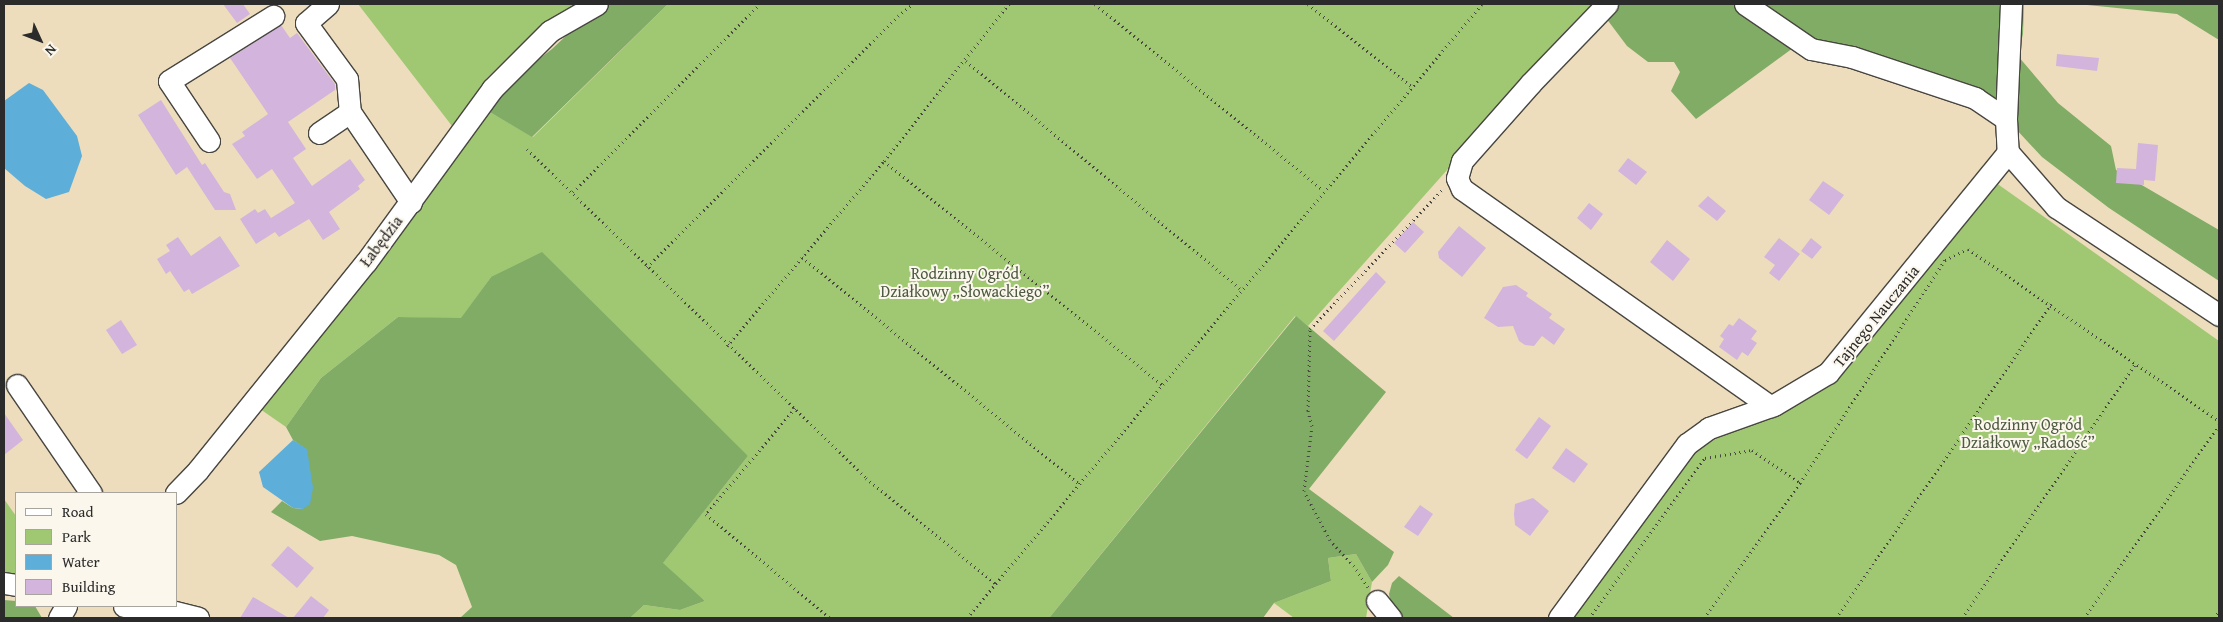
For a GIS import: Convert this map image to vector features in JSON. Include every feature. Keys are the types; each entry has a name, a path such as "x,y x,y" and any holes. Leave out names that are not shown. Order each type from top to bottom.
{"street":[{"path":"306,23 328,4"},
{"name":"Łabędzia","path":"177,492 198,470 411,202 470,114 492,89 550,31 597,4"},
{"path":"1607,4 1531,82 1462,161 1457,178 1462,189 1770,406"},
{"path":"1746,4 1810,49 1852,58 1975,98 2006,119"},
{"path":"2011,4 2006,119 2008,152 2056,207 2219,315"},
{"path":"209,141 169,81 269,10 306,23 347,79 350,112 411,202"},
{"path":"319,133 350,112"},
{"name":"Tajnego Nauczania","path":"1559,618 1687,444 1709,428 1770,406 1814,384 1838,364 2008,152"},
{"path":"17,384 90,492"},
{"path":"59,618 65,607"},
{"path":"135,607 167,610 198,618"},
{"path":"1374,609 1392,618"}],"path":[{"path":"573,192 760,4"},
{"path":"647,267 898,16 913,4"},
{"path":"727,346 884,162 966,61 1009,4"},
{"path":"1095,4 1323,190"},
{"path":"1308,4 1411,86"},
{"path":"967,618 1081,485 1323,190 1482,4"},
{"path":"966,61 1242,289"},
{"path":"527,149 573,192 727,346 795,408 866,478 996,584"},
{"path":"884,162 1163,386"},
{"path":"1374,609 1354,566 1330,540 1304,491 1312,426 1308,411 1310,329 1440,191 1457,178"},
{"path":"1704,618 1800,483 1945,260 1968,249 2052,304 2219,423 2084,618"},
{"path":"802,256 1081,485"},
{"path":"1836,618 2052,304"},
{"path":"1962,618 2135,364"},
{"path":"795,408 706,514 830,618"},
{"path":"1589,618 1705,458 1752,450 1800,483"},
{"path":"2214,618 2219,611"}],"green space":[{"path":"358,4 578,4 519,47 486,79 452,126"},
{"path":"592,4 668,4 532,137 488,111 503,87 552,49 585,18"},
{"name":"Rodzinny Ogród Działkowy „Słowackiego”","path":"668,4 1595,4 1308,326 1295,316 1049,618 630,618 644,605 680,610 705,601 662,564 748,456 491,277 461,319 398,317 321,378 286,427 260,409 382,260 488,111 533,137"},
{"path":"1615,4 2024,4 2023,34 2018,56 2058,103 2111,146 2116,170 2219,230 2219,281 2109,208 2042,157 1978,88 1808,37 1696,119 1671,91 1680,72 1674,62 1648,62 1627,46 1606,18"},
{"path":"2077,4 2219,4 2219,40 2177,14"},
{"name":"Rodzinny Ogród Działkowy „Radość”","path":"1992,180 2219,341 2219,618 1570,618 1692,451 1836,378"},
{"path":"542,252 748,456 663,563 705,601 680,610 644,605 630,618 460,618 472,607 456,565 439,555 352,536 320,541 271,512 282,501 293,508 303,509 307,450 293,440 286,427 321,378 398,317 461,318 491,277"},
{"path":"1296,316 1386,392 1309,489 1394,552 1388,565 1372,582 1356,554 1328,558 1331,581 1274,603 1263,618 1049,618"},
{"path":"4,499 15,515 15,574 4,572"},
{"path":"1356,554 1372,582 1366,618 1294,618 1274,603 1331,581 1328,558"},
{"path":"1399,576 1454,618 1404,618 1391,606 1389,594 1392,583"},
{"path":"4,600 15,601 15,607 36,607 42,618 4,618"}],"water":[{"path":"29,83 43,90 77,136 82,156 69,192 46,199 25,186 4,168 4,101"},
{"path":"293,440 307,449 313,488 310,504 303,509 293,508 263,487 259,472"}],"building":[{"path":"223,4 243,4 250,14 237,23"},
{"path":"281,25 290,38 297,33 335,84 335,90 288,122 306,149 293,158 312,186 350,159 365,180 358,186 360,189 329,212 340,229 323,240 309,219 279,237 275,232 256,244 240,219 255,209 258,213 265,209 271,218 295,203 272,169 257,179 232,144 245,136 242,132 268,114 230,58"},
{"path":"2057,54 2099,58 2097,71 2056,66"},
{"path":"161,100 202,165 205,163 224,192 230,194 236,210 215,210 187,167 176,175 138,115"},
{"path":"2138,143 2158,145 2155,181 2144,180 2144,185 2116,183 2117,168 2136,169"},
{"path":"1628,158 1647,172 1636,185 1618,171"},
{"path":"1823,181 1844,195 1829,215 1809,200"},
{"path":"1708,196 1726,211 1717,221 1698,206"},
{"path":"1589,203 1603,214 1591,230 1577,218"},
{"path":"1413,222 1424,232 1405,253 1394,243"},
{"path":"1459,226 1486,248 1462,277 1439,258 1438,252"},
{"path":"220,236 240,266 192,294 189,289 184,292 170,271 166,274 157,259 170,251 166,245 178,237 191,256"},
{"path":"1779,238 1800,254 1779,281 1769,273 1775,265 1764,257"},
{"path":"1811,238 1822,247 1812,259 1801,251"},
{"path":"1667,240 1690,259 1673,281 1650,262"},
{"path":"1376,272 1386,282 1334,341 1323,331"},
{"path":"1516,285 1528,293 1526,296 1552,314 1549,318 1565,329 1554,345 1542,336 1534,346 1525,345 1519,341 1513,326 1498,327 1484,318 1503,287"},
{"path":"1739,318 1757,331 1751,339 1757,343 1748,356 1742,352 1737,360 1719,347 1724,339 1720,336 1729,324 1733,326"},
{"path":"121,320 137,345 122,354 106,330"},
{"path":"4,413 23,440 4,455"},
{"path":"1539,417 1551,426 1527,459 1515,450"},
{"path":"1566,448 1588,464 1574,483 1552,468"},
{"path":"1533,498 1549,511 1530,536 1515,525 1514,514 1515,504"},
{"path":"1420,505 1433,514 1418,536 1404,527"},
{"path":"288,546 314,568 297,588 271,565"},
{"path":"311,596 329,610 323,618 293,618"},
{"path":"253,597 260,601 289,618 240,618"}]}
